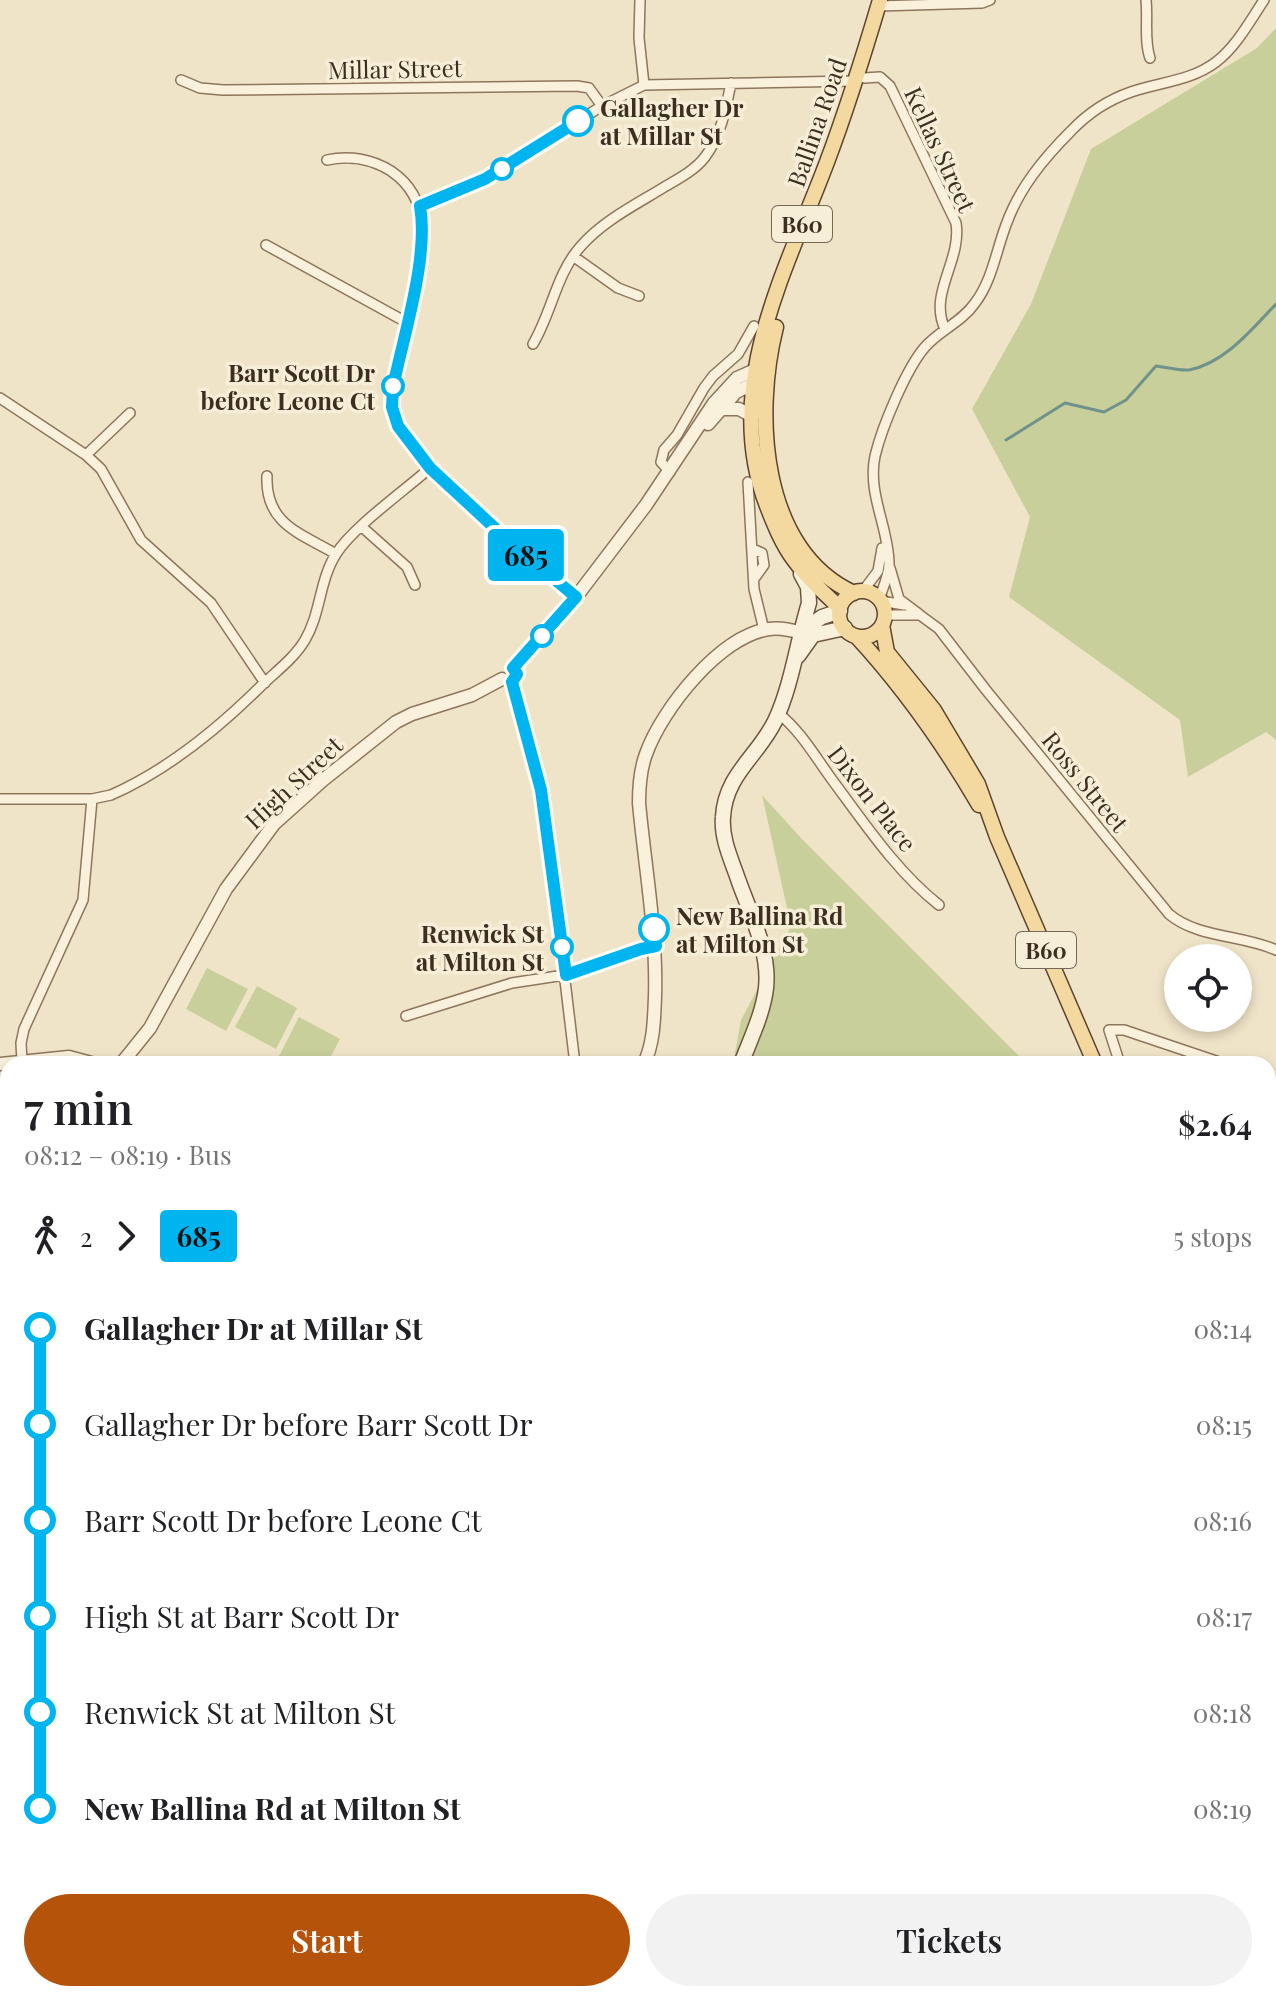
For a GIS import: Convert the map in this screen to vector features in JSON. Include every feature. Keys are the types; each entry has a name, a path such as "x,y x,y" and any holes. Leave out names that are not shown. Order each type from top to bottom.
{"main road":[{"name":"Ballina Road","path":"858,592 835,584 821,573 804,551 783,513 767,453 764,398 769,360 791,272 824,193 884,3"},
{"name":"Ballina Road","path":"840,610 794,560 773,522 755,468 750,415 755,370 776,292 859,79"},
{"path":"744,1056 763,1003 767,974 761,943 729,851 722,819 729,787 771,729 791,671 805,645 809,592 794,560"},
{"path":"807,634 812,623 840,610 845,599 858,592"},
{"name":"B60","path":"858,592 882,610 883,638 889,655 934,710 978,784 997,837 1092,1056"},
{"name":"B60","path":"840,610 850,632 879,661 936,738 997,837"},
{"path":"807,634 850,632 871,635 882,610"}],"street":[{"path":"640,0 639,38 644,85"},
{"path":"884,3 982,3 990,0"},
{"path":"1146,0 1150,58"},
{"path":"920,615 904,605 897,593 874,486 876,455 912,366 926,346 976,303 987,282 1006,223 1025,185 1070,132 1097,108 1113,99 1186,78 1217,61 1239,37 1264,0"},
{"name":"Kellas Street","path":"859,79 883,78 897,98 956,223 957,247 939,300 939,315 945,329"},
{"path":"420,206 485,179 602,106 644,85 859,79"},
{"name":"Millar Street","path":"181,80 200,88 223,90 577,86 589,88 602,106"},
{"path":"533,344 546,323 559,281 573,256 600,228 683,176 704,157 720,127 731,83"},
{"path":"327,160 349,157 379,164 405,183 420,206 422,250 393,387 392,407 403,435 430,468 511,543 576,597"},
{"path":"266,245 406,322"},
{"path":"573,256 618,288 639,296"},
{"path":"670,472 661,462 664,450 677,435 704,388 738,354 754,326"},
{"path":"686,449 736,392 758,383 769,360"},
{"path":"686,449 704,418 729,386 755,370"},
{"path":"0,398 86,455 101,469 141,540 211,603 265,683"},
{"path":"721,409 739,409 750,415"},
{"path":"86,455 130,413"},
{"name":"High Street","path":"127,1056 150,1028 226,889 274,824 396,722 472,695 509,676 576,597 686,449"},
{"path":"0,799 92,799 121,791 206,737 265,683 305,640 313,624 324,580 336,554 361,526 430,468"},
{"path":"267,476 266,493 276,515 336,554"},
{"path":"748,482 754,579 764,630"},
{"path":"858,592 880,566 881,521"},
{"path":"361,526 407,567 415,585"},
{"path":"882,610 890,565"},
{"path":"882,610 904,605"},
{"path":"882,610 920,615"},
{"name":"Ross Street","path":"920,615 939,629 1169,914 1189,926 1249,940 1276,950"},
{"path":"646,1056 653,1032 656,946 639,803 639,785 646,751 663,718 699,673 730,648 764,630 807,634"},
{"path":"509,676 541,790 574,1056"},
{"name":"Dixon Place","path":"778,713 792,724 851,805 917,887 939,905"},
{"path":"22,1056 24,1029 83,900 92,799"},
{"path":"406,1016 512,983 566,975 656,946"},
{"path":"1117,1056 1109,1030 1124,1030 1201,1056"}],"green space":[{"path":"1276,28 1276,740 1266,732 1188,777 1180,720 1009,597 1030,517 972,409 1031,304 1091,149 1257,48"},
{"path":"762,795 1019,1056 734,1056 741,1020 791,926"},
{"path":"207,968 248,989 226,1031 186,1009"},
{"path":"257,986 297,1008 276,1049 235,1027"},
{"path":"299,1017 340,1039 331,1056 279,1056"}],"waterway":[{"path":"1006,440 1065,403 1104,412 1126,400 1156,366 1189,370 1214,360 1237,344 1276,304"}],"bus line":[{"name":"685","path":"578,121 485,179 420,206 424,236 393,387 392,407 403,435 430,468 511,543 576,597 513,668 517,674 512,682 541,790 566,975 656,946 654,929"}],"place":[{"name":"Gallagher Dr at Millar St","path":"578,121"},
{"name":"Barr Scott Dr before Leone Ct","path":"393,386"},
{"name":"New Ballina Rd at Milton St","path":"654,929"},
{"name":"Renwick St at Milton St","path":"562,947"}]}
